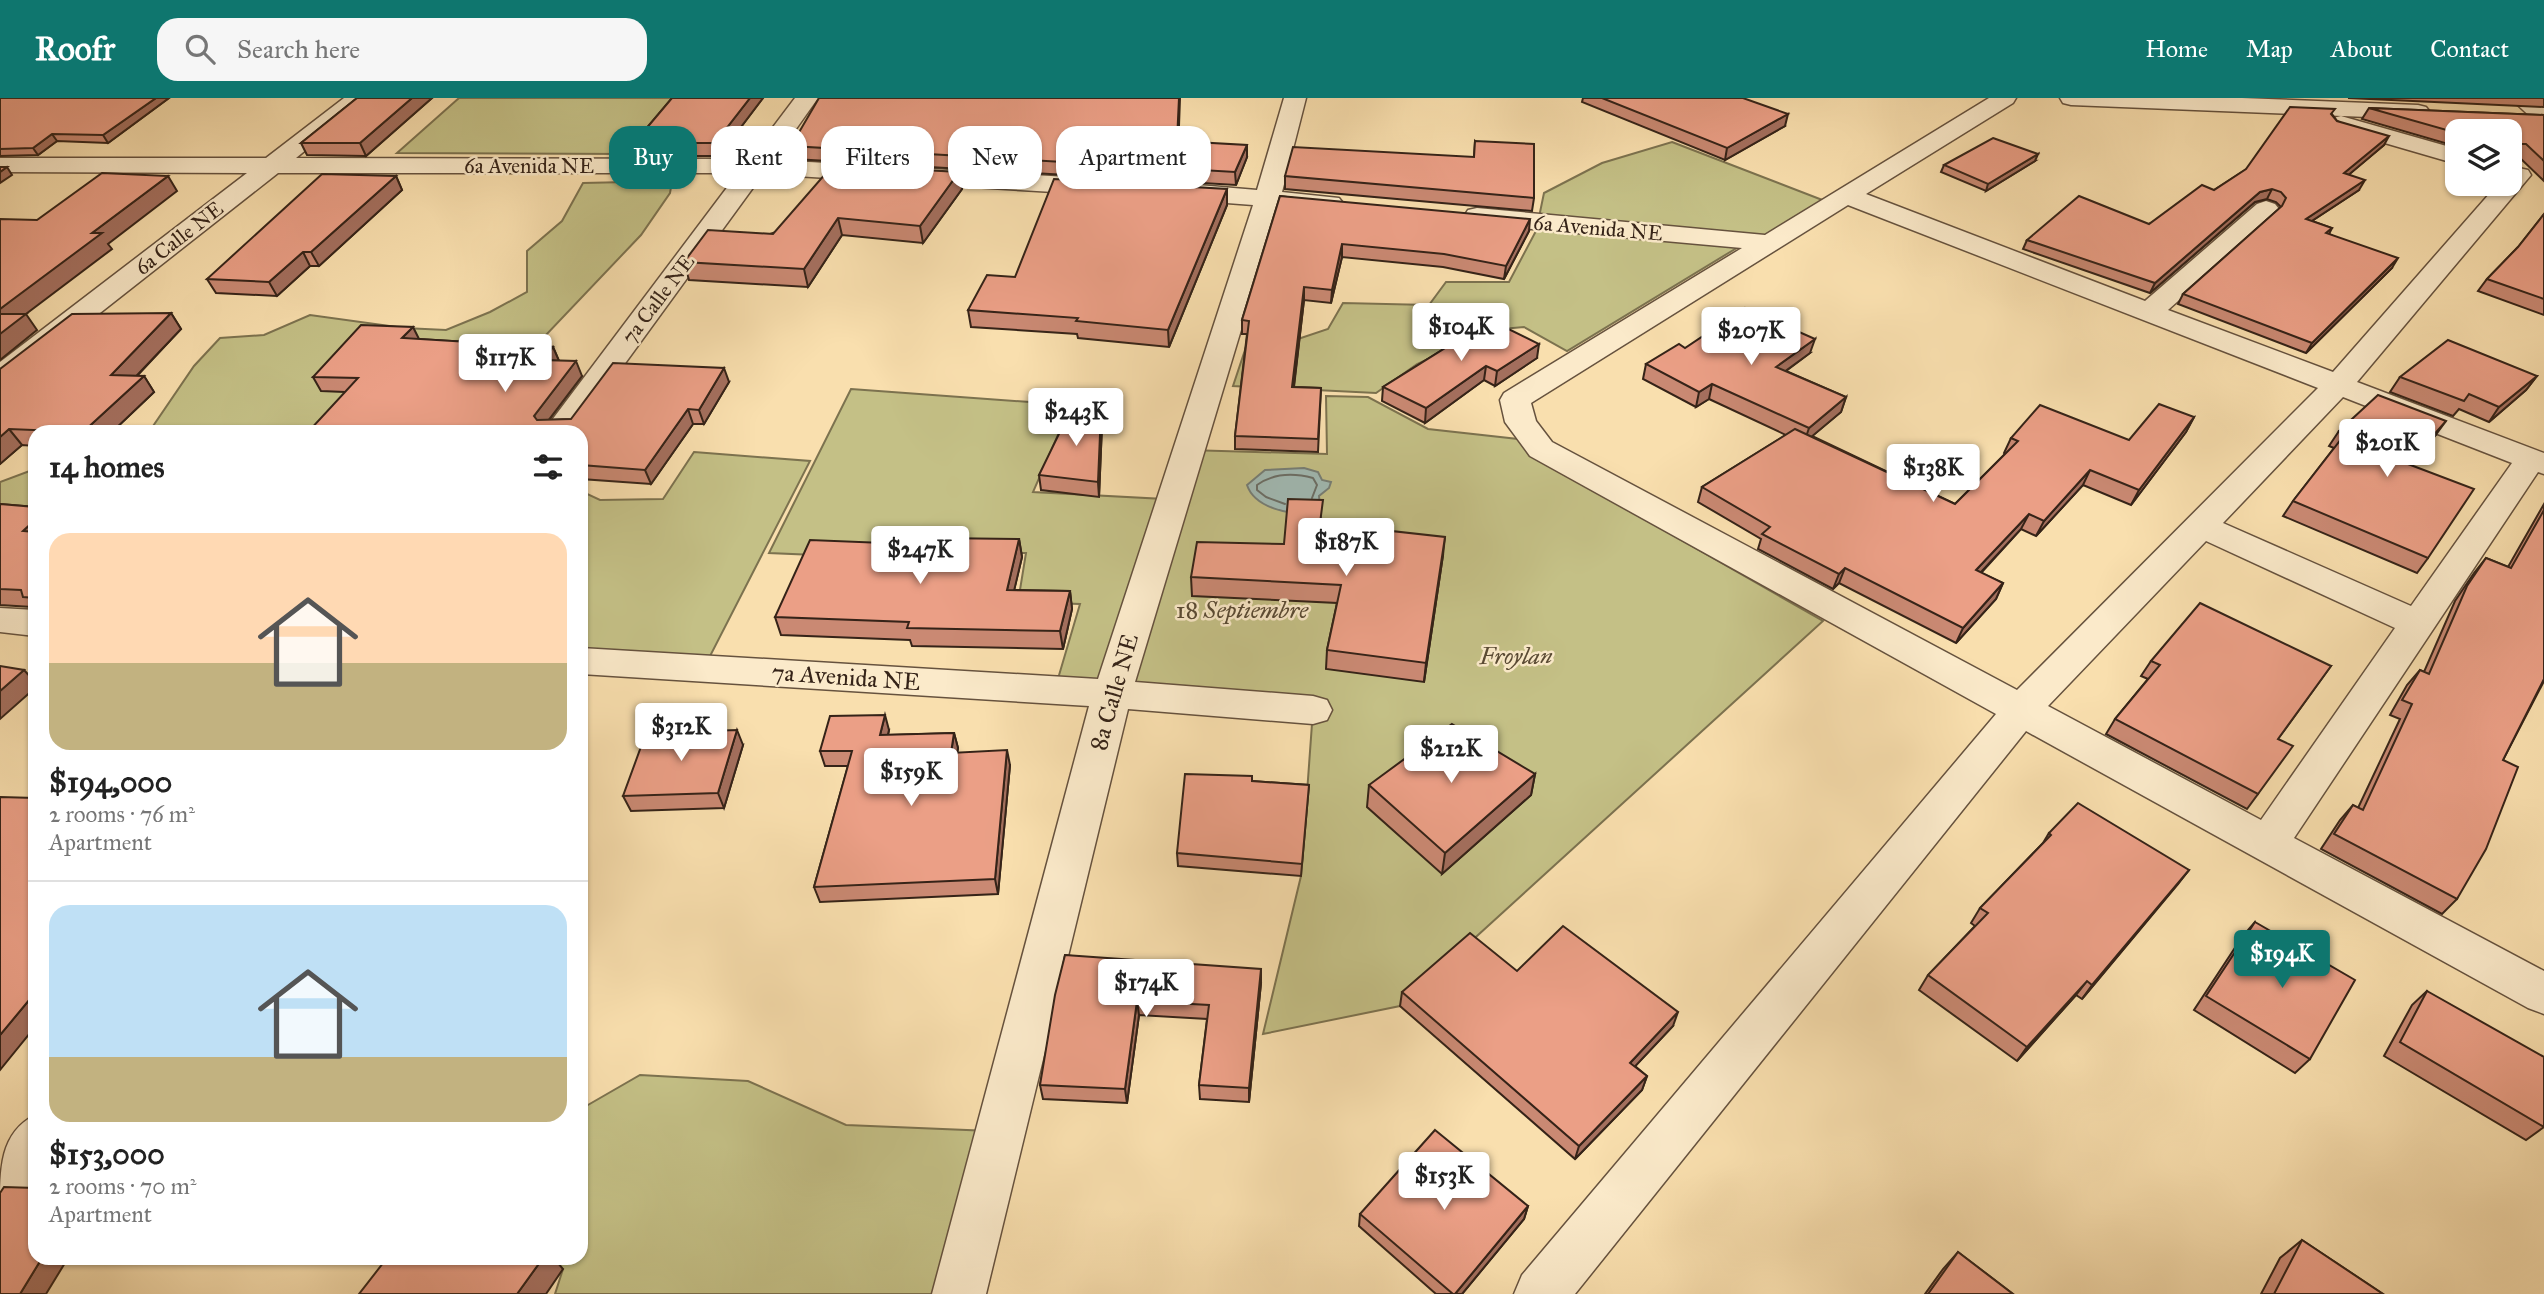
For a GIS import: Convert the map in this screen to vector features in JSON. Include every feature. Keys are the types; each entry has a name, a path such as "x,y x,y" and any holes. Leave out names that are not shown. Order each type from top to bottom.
{"street":[{"name":"6a Calle NE","path":"0,377 358,98"},
{"name":"7a Calle NE","path":"786,126 807,98"},
{"name":"8a Calle NE","path":"959,1294 1112,694 1268,197 1295,98"},
{"path":"2005,98 1515,400 1521,422 1541,449 2544,994"},
{"path":"2071,98 2190,100 2284,107 2434,112"},
{"path":"2521,98 2544,117"},
{"path":"2284,107 2445,154"},
{"path":"2502,115 2544,117"},
{"path":"0,145 57,145 63,148 38,165"},
{"name":"6a Avenida NE","path":"0,165 711,166"},
{"name":"6a Avenida NE","path":"807,169 1056,184"},
{"path":"1541,1294 2020,711 2338,385 2524,176"},
{"name":"7a Calle NE","path":"564,425 739,189"},
{"path":"1157,190 1351,205"},
{"path":"1847,196 2538,462 2418,624 2267,844"},
{"path":"2149,312 2266,209"},
{"name":"6a Avenida NE","path":"1449,214 1769,243"},
{"path":"2201,526 2418,624"},
{"path":"0,620 28,622"},
{"name":"7a Avenida NE","path":"588,661 1112,694 1313,710"},
{"path":"0,1185 28,1147"}],"green space":[{"path":"459,98 680,98 656,126 609,126 609,154 397,153"},
{"path":"1672,142 1825,201 1763,238 1539,217 1544,193 1602,163"},
{"path":"609,182 609,189 671,189 641,235 526,356 422,425 154,425 194,366 220,338 264,335 310,315 404,328 446,330 490,312 527,292 527,251 562,221 583,183"},
{"path":"1537,229 1740,246 1567,351 1524,327 1490,330 1417,364 1376,393 1233,386 1249,338 1301,338 1328,329 1343,303 1429,305 1446,282 1509,282"},
{"path":"851,389 1071,405 1033,492 1164,499 1104,686 1057,682 1080,604 1018,602 1026,553 938,552 933,560 769,553"},
{"name":"Froylan","path":"1326,396 1368,397 1428,429 1518,439 1533,455 1823,621 1400,1006 1263,1034 1301,876 1313,710 1112,694 1188,450 1327,454"},
{"path":"694,452 810,461 707,662 588,654 588,494 600,500 663,499"},
{"path":"28,472 28,514 0,511 0,482"},
{"path":"640,1075 748,1081 846,1125 990,1131 950,1294 555,1294 563,1269 553,1265 588,1265 588,1105"}],"water":[{"path":"1304,468 1318,472 1322,480 1331,482 1329,488 1319,496 1321,517 1290,513 1268,506 1252,494 1247,485 1265,470"}],"building":[{"path":"0,98 156,98 103,135 52,134 33,148 0,149"},
{"path":"357,98 412,98 360,143 301,143"},
{"path":"672,98 750,98 728,126 711,126 711,143 697,143 697,126 648,126"},
{"path":"819,98 1179,98 1178,126 1056,126 1056,162 1042,161 1042,126 948,126 948,155 934,154 934,126 821,126 821,148 807,147 807,126 803,126"},
{"path":"1602,98 1743,98 1788,114 1727,148"},
{"path":"2290,107 2335,109 2331,114 2337,121 2389,136 2344,173 2365,180 2306,219 2332,228 2326,233 2398,258 2312,343 2183,294 2282,206 2286,198 2281,192 2272,189 2260,192 2155,283 2027,240 2079,196 2149,224 2202,185 2214,190 2246,169"},
{"path":"2369,108 2544,115 2544,161 2526,144 2522,144 2522,119 2445,119 2445,130"},
{"path":"1993,138 2038,154 1988,184 1944,165"},
{"path":"1475,141 1534,144 1534,198 1285,176 1293,147 1474,157"},
{"path":"1211,143 1247,145 1235,172 1211,171"},
{"path":"934,171 948,171 948,187 920,226 838,218 804,269 684,262 708,230 773,234 821,179 821,189 934,189"},
{"path":"102,173 168,176 92,233 102,233 0,309 0,219 37,220"},
{"path":"322,174 396,176 311,252 303,252 269,282 207,279"},
{"path":"1054,179 1056,189 1227,189 1168,330 1076,321 1078,318 968,310 987,275 1015,277"},
{"path":"1280,196 1530,219 1506,266 1444,254 1342,244 1332,290 1304,287 1292,387 1321,388 1318,439 1235,436 1249,321 1242,320"},
{"path":"2544,214 2544,299 2487,279 2518,247"},
{"path":"1745,308 1815,339 1776,367 1846,397 1809,428 1712,384 1699,392 1646,364 1679,344 1685,348"},
{"path":"171,313 111,375 144,376 91,425 28,425 28,430 9,429 0,437 0,369 72,314"},
{"path":"0,314 26,314 0,334"},
{"path":"1490,320 1539,344 1497,371 1486,366 1426,408 1383,387"},
{"path":"361,325 413,327 402,338 553,347 543,360 576,361 534,416 537,420 571,419 613,363 724,368 699,410 688,409 645,470 588,466 588,425 314,425 358,378 313,377"},
{"path":"2448,340 2537,376 2499,407 2469,394 2464,401 2400,377"},
{"path":"2378,395 2446,421 2408,464 2474,489 2428,558 2293,501 2345,434 2339,431"},
{"path":"2159,404 2194,417 2139,490 2090,470 2044,521 2029,514 1976,570 2003,583 1963,628 1845,568 1839,574 1762,534 1770,527 1702,487 1795,429 1955,504 2018,441 2011,438 2040,405 2129,440"},
{"path":"1072,407 1101,411 1098,482 1039,475"},
{"path":"1288,499 1323,500 1320,523 1445,537 1426,663 1327,650 1341,585 1191,577 1197,542 1284,544"},
{"path":"0,504 28,506 28,526 23,531 28,531 28,597 23,597 21,590 0,589"},
{"path":"2544,510 2544,679 2503,760 2518,767 2486,849 2457,899 2334,834 2353,805 2363,810 2412,704 2402,700 2420,670 2429,674 2467,586 2486,558 2511,568"},
{"path":"935,538 1019,539 1007,590 1070,591 1060,631 907,628 909,622 775,617 810,540 933,545"},
{"path":"2200,603 2331,666 2278,739 2293,746 2258,794 2115,719 2160,665 2151,661"},
{"path":"0,666 24,670 0,691"},
{"path":"885,715 880,735 954,733 951,753 1007,750 995,879 814,887 852,751 820,751 830,716"},
{"path":"1452,724 1535,774 1445,853 1369,785"},
{"path":"737,730 718,793 623,796 646,733"},
{"path":"1185,774 1252,776 1252,781 1309,785 1302,864 1177,853"},
{"path":"0,797 28,798 28,1001 0,1035"},
{"path":"2078,803 2189,870 2092,985 2087,981 2027,1047 1928,975 1988,913 1980,908"},
{"path":"2255,922 2355,980 2310,1059 2206,996"},
{"path":"1563,926 1678,1012 1630,1063 1647,1076 1579,1146 1402,992 1470,933 1517,971"},
{"path":"1065,955 1261,969 1249,1088 1199,1085 1209,1005 1137,1001 1125,1089 1040,1085 1055,995"},
{"path":"2427,991 2544,1057 2544,1127 2400,1042"},
{"path":"1435,1130 1528,1206 1455,1294 1360,1214"},
{"path":"4,1187 28,1188 28,1265 38,1265 20,1294 0,1294 0,1193"},
{"path":"2302,1240 2383,1294 2274,1294"},
{"path":"1958,1252 2013,1294 1928,1294"},
{"path":"382,1265 538,1265 517,1294 359,1294"}],"park label":[{"name":"18 Septiembre","path":"1242,610"}]}
